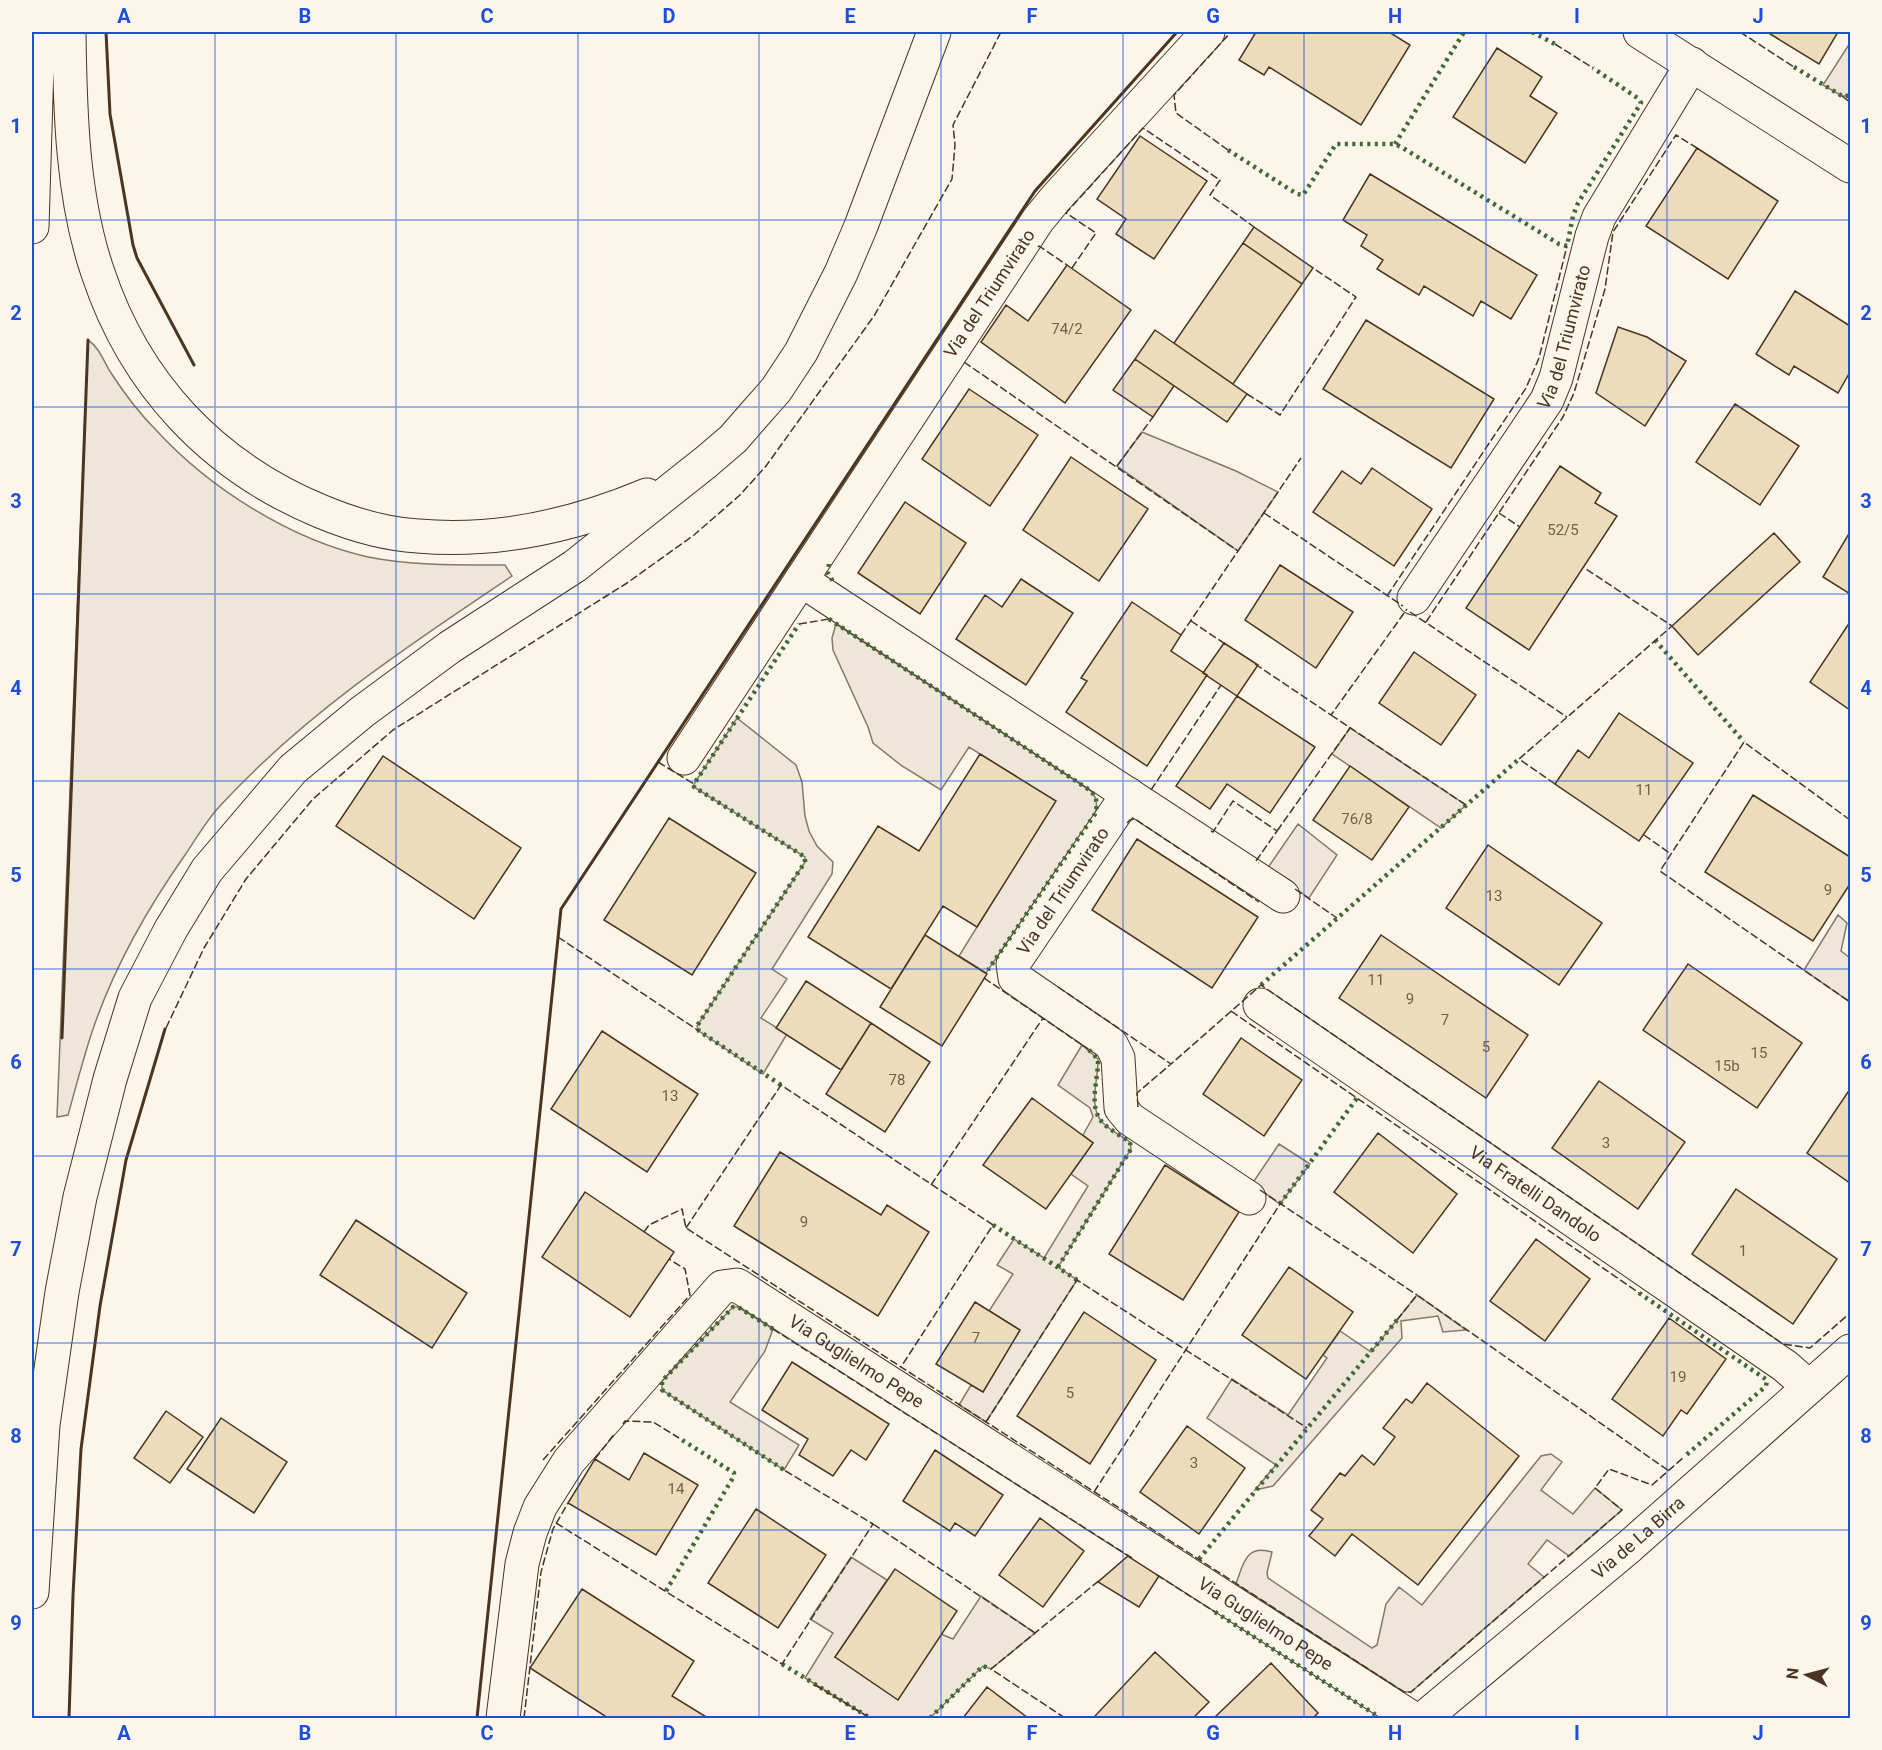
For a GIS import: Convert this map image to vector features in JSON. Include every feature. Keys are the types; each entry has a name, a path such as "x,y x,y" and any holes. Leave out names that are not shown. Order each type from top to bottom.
{"main road":[{"path":"32,227 38,32"},
{"path":"69,32 74,145 84,217 98,272 117,322 138,361 172,407 205,441 252,476 292,500 339,519 372,529 417,536 463,538 513,534 559,526 604,513 650,494 706,462"},
{"path":"32,1592 43,1425 62,1292 80,1197 110,1079 135,999 171,929 207,870 293,769 362,712 450,647 575,566 706,462 733,439 761,408 776,390 805,343 842,273 934,32"},
{"name":"Via del Triumvirato","path":"684,758 1038,220 1208,32"},
{"path":"1640,32 1851,166"},
{"name":"Via del Triumvirato","path":"1414,598 1547,400 1556,378 1592,236 1599,217 1692,64"},
{"path":"801,580 1283,896"},
{"name":"Via del Triumvirato","path":"1128,794 1013,964 1015,978 1111,1044 1118,1058 1121,1108 1130,1119 1249,1198"},
{"name":"Via Fratelli Dandolo","path":"1260,1005 1785,1366 1809,1387"},
{"name":"Via Guglielmo Pepe","path":"503,1719 522,1564 540,1507 569,1461 722,1287 737,1285 1412,1719"},
{"name":"Via de La Birra","path":"1424,1719 1521,1635 1630,1546 1851,1351"}],"shaded area":[{"path":"1850,43 1850,90 1847,96 1842,96 1823,85"},
{"path":"88,340 98,351 132,403 177,451 226,491 281,525 339,549 368,557 453,565 505,565 512,576 396,655 321,712 251,773 214,812 157,897 132,940 100,1009 68,1115 57,1117"},
{"path":"1142,432 1236,471 1278,492 1238,551 1117,466"},
{"path":"836,624 1091,791 1095,796 1097,805 1095,814 986,973 959,956 1055,801 969,747 941,790 902,766 873,743 833,650 832,638"},
{"path":"737,718 796,765 802,782 805,816 809,831 817,846 833,862 832,874 772,969 787,979 761,1018 787,1034 763,1074 699,1031 697,1026 805,862 805,857 694,787"},
{"path":"1350,728 1466,805 1441,828 1332,754"},
{"path":"1298,824 1337,855 1309,898 1267,869"},
{"path":"1838,915 1847,923 1841,951 1850,958 1850,1002 1804,970"},
{"path":"1082,1045 1098,1059 1095,1101 1098,1116 1112,1131 1130,1142 1131,1149 1058,1267 1077,1280 986,1422 959,1405 971,1385 983,1392 1020,1330 989,1311 1013,1274 997,1265 1014,1239 1044,1258 1088,1186 1071,1174 1093,1143 1083,1135 1093,1117 1090,1108 1058,1085"},
{"path":"1279,1144 1310,1164 1280,1204 1252,1184"},
{"path":"1417,1295 1466,1330 1443,1332 1438,1316 1401,1321 1402,1338 1273,1486 1255,1490 1276,1465 1207,1418 1232,1379 1288,1415 1327,1358 1323,1355 1340,1331 1371,1352"},
{"path":"733,1307 738,1307 773,1329 765,1351 730,1402 799,1445 784,1470 662,1390 662,1381"},
{"path":"1551,1454 1562,1462 1541,1490 1573,1514 1595,1488 1622,1510 1569,1556 1547,1540 1528,1564 1544,1577 1411,1692 1404,1692 1236,1584 1244,1563 1251,1553 1263,1550 1272,1552 1268,1578 1372,1648 1377,1645 1386,1604 1399,1587 1422,1605 1541,1456"},
{"path":"851,1557 887,1580 835,1657 941,1634 953,1639 981,1596 1035,1633 991,1669 983,1666 930,1718 870,1718 805,1678 833,1633 810,1619"}],"building":[{"path":"1256,32 1389,32 1410,45 1361,125 1269,67 1264,75 1239,60"},
{"path":"1767,32 1838,32 1819,64"},
{"path":"1497,48 1542,77 1530,96 1557,113 1525,163 1453,117"},
{"path":"1140,136 1207,181 1154,259 1116,234 1126,219 1097,199"},
{"path":"1697,148 1778,201 1728,279 1646,226"},
{"path":"1370,174 1537,275 1511,319 1481,301 1473,316 1424,286 1419,295 1377,269 1383,260 1361,246 1367,235 1343,220"},
{"path":"1254,227 1313,268 1302,284 1243,243"},
{"path":"1243,243 1302,284 1233,384 1174,343"},
{"path":"1067,265 1131,310 1065,403 981,342 1006,305 1028,321"},
{"path":"1795,291 1850,326 1850,372 1838,393 1794,366 1789,375 1756,354"},
{"path":"1366,320 1494,399 1451,468 1323,389"},
{"path":"1618,327 1647,337 1686,361 1645,426 1596,393"},
{"path":"1155,330 1247,394 1227,422 1135,359"},
{"path":"1135,359 1174,386 1153,417 1113,390"},
{"path":"969,389 1038,435 990,506 922,459"},
{"path":"1735,404 1799,446 1760,505 1696,462"},
{"path":"1071,457 1148,509 1099,581 1023,530"},
{"path":"1560,466 1601,493 1595,503 1617,516 1529,650 1466,608"},
{"path":"1372,468 1432,509 1394,566 1313,512 1342,471 1361,484"},
{"path":"905,502 966,543 920,614 858,573"},
{"path":"1850,532 1850,594 1823,577"},
{"path":"1774,533 1800,562 1698,655 1672,626"},
{"path":"1280,565 1353,612 1316,668 1245,620"},
{"path":"1021,579 1073,613 1026,685 956,639 985,595 1002,607"},
{"path":"1132,602 1181,635 1171,651 1207,675 1147,766 1066,712 1087,681 1081,678"},
{"path":"1850,622 1850,710 1810,682"},
{"path":"1224,643 1258,665 1237,696 1203,673"},
{"path":"1414,652 1476,695 1441,745 1379,703"},
{"path":"1237,696 1315,747 1270,813 1227,784 1210,809 1176,786"},
{"path":"1619,713 1693,763 1639,841 1555,784 1578,750 1589,758"},
{"path":"980,754 1056,801 977,927 943,906 891,989 808,937 878,826 919,851"},
{"path":"383,756 521,848 474,919 336,826"},
{"path":"1350,766 1409,807 1372,860 1313,820"},
{"path":"1753,795 1850,857 1850,884 1813,941 1705,872"},
{"path":"669,818 756,873 692,975 604,920"},
{"path":"1137,839 1258,917 1212,988 1092,910"},
{"path":"1488,845 1602,923 1559,985 1446,908"},
{"path":"925,935 987,974 942,1046 880,1007"},
{"path":"1381,935 1528,1035 1486,1098 1339,998"},
{"path":"1688,964 1802,1043 1757,1108 1643,1030"},
{"path":"806,981 871,1023 841,1070 776,1028"},
{"path":"871,1023 930,1062 885,1132 826,1094"},
{"path":"602,1031 698,1094 647,1172 551,1109"},
{"path":"1241,1038 1302,1080 1264,1136 1203,1094"},
{"path":"1599,1081 1685,1142 1638,1209 1552,1148"},
{"path":"1850,1089 1850,1183 1807,1153"},
{"path":"1032,1098 1093,1143 1046,1209 983,1165"},
{"path":"1378,1133 1457,1194 1413,1253 1334,1192"},
{"path":"780,1152 881,1215 887,1205 929,1232 878,1316 734,1226"},
{"path":"1165,1165 1239,1212 1183,1300 1109,1254"},
{"path":"1736,1189 1837,1259 1793,1324 1692,1254"},
{"path":"585,1192 674,1252 630,1317 542,1257"},
{"path":"356,1220 467,1293 432,1348 320,1275"},
{"path":"1536,1239 1590,1279 1545,1341 1490,1301"},
{"path":"1289,1267 1353,1312 1306,1379 1242,1335"},
{"path":"975,1302 1020,1330 983,1392 936,1364"},
{"path":"1084,1312 1156,1360 1090,1464 1017,1416"},
{"path":"1669,1318 1726,1359 1687,1414 1681,1410 1663,1436 1612,1399"},
{"path":"792,1362 889,1424 866,1460 851,1450 833,1476 799,1455 808,1439 762,1410"},
{"path":"1427,1383 1519,1456 1418,1585 1352,1534 1335,1556 1309,1536 1323,1519 1311,1510 1340,1473 1345,1476 1362,1455 1374,1465 1395,1437 1383,1428 1406,1399 1412,1403"},
{"path":"166,1411 203,1437 170,1483 134,1458"},
{"path":"221,1418 287,1462 254,1513 187,1469"},
{"path":"1187,1426 1245,1468 1199,1534 1140,1492"},
{"path":"935,1450 1003,1495 975,1536 955,1523 950,1531 903,1501"},
{"path":"644,1453 698,1485 656,1555 568,1503 595,1459 629,1480"},
{"path":"756,1509 826,1555 778,1628 708,1583"},
{"path":"1040,1518 1084,1551 1043,1607 999,1575"},
{"path":"1128,1556 1159,1576 1139,1607 1098,1582"},
{"path":"895,1569 957,1611 898,1700 835,1657"},
{"path":"582,1589 694,1661 672,1696 708,1718 608,1718 530,1668"},
{"path":"1155,1652 1209,1702 1193,1718 1098,1718 1095,1716"},
{"path":"1271,1663 1318,1713 1313,1718 1214,1718"},
{"path":"987,1687 1028,1718 963,1718"}],"hedge":[{"path":"1395,144 1464,32"},
{"path":"1532,32 1555,44"},
{"path":"1794,67 1842,96 1847,96 1850,90"},
{"path":"1228,150 1297,194 1303,195 1336,144 1395,144 1559,244 1567,246 1578,203 1641,103 1639,99 1593,68"},
{"path":"829,564 828,573 834,583"},
{"path":"829,619 1091,791 1095,796 1097,805 1095,814 988,970"},
{"path":"781,1085 699,1031 697,1026 805,862 805,857 694,787 694,784 799,624"},
{"path":"1655,640 1744,742"},
{"path":"1261,985 1519,759"},
{"path":"1058,1267 1131,1149 1130,1142 1112,1131 1098,1116 1095,1101 1098,1059 1088,1049"},
{"path":"1280,1204 1357,1098"},
{"path":"993,1225 1077,1280"},
{"path":"1639,1293 1767,1380 1766,1386 1684,1457"},
{"path":"773,1329 738,1307 733,1307 662,1381 662,1390 784,1470"},
{"path":"1199,1559 1397,1320"},
{"path":"666,1591 734,1476 734,1473 679,1438"},
{"path":"1215,1612 1376,1715 1377,1718"},
{"path":"782,1664 870,1718"},
{"path":"930,1718 983,1666 991,1669"}],"fence":[{"path":"166,1028 204,948 246,879 313,799 393,730 627,583 694,535 740,495 766,466 874,316 952,179 955,145 953,125 1001,32"},
{"path":"1228,150 1176,113 1174,95 1231,32"},
{"path":"1740,32 1794,67"},
{"path":"1555,44 1593,68"},
{"path":"1842,96 1850,102"},
{"path":"1072,268 1096,233 1066,213 1143,128 1220,180 1210,195 1254,227"},
{"path":"1426,622 1563,417 1574,393 1605,289 1613,232 1676,135 1697,148"},
{"path":"1387,596 1526,388 1539,358 1567,246"},
{"path":"1038,247 1067,265"},
{"path":"1247,394 1280,415 1356,297 1313,268"},
{"path":"964,362 1238,551"},
{"path":"1117,466 1153,417"},
{"path":"1181,635 1301,458"},
{"path":"1264,513 1403,606"},
{"path":"1499,513 1520,527"},
{"path":"1555,784 1519,759 1672,626 1583,567"},
{"path":"1255,664 1331,715 1407,609"},
{"path":"1410,612 1567,717"},
{"path":"799,624 829,619"},
{"path":"1191,621 1225,644"},
{"path":"1151,790 1221,685"},
{"path":"1331,715 1466,805"},
{"path":"1277,831 1350,728"},
{"path":"1850,820 1744,742 1660,871 1850,1002"},
{"path":"658,762 694,784"},
{"path":"1211,831 1213,832 1233,801 1277,831 1256,861 1259,863"},
{"path":"1127,823 1135,819 1259,902"},
{"path":"1644,835 1671,854"},
{"path":"1295,889 1337,918"},
{"path":"558,937 699,1031"},
{"path":"984,978 1088,1049"},
{"path":"1058,987 1171,1064 1261,985 1783,1344 1810,1348 1850,1313"},
{"path":"1231,1011 1639,1293"},
{"path":"931,1185 1043,1018"},
{"path":"1138,1107 1137,1093 1171,1064"},
{"path":"686,1228 781,1085 993,1225 901,1367"},
{"path":"1260,1190 1417,1295"},
{"path":"1094,1492 1280,1204"},
{"path":"644,1232 649,1225 682,1209 686,1228 1404,1692 1411,1692 1622,1510 1595,1488 1609,1469 1652,1485 1684,1457"},
{"path":"543,1460 690,1295 685,1269 669,1259"},
{"path":"986,1422 1077,1280 1307,1428"},
{"path":"1397,1320 1417,1295 1669,1471"},
{"path":"773,1329 1132,1558"},
{"path":"623,1424 625,1421 653,1422 679,1438"},
{"path":"595,1459 615,1433"},
{"path":"556,1523 782,1664 873,1524 784,1470"},
{"path":"524,1718 541,1572 553,1529 568,1503"},
{"path":"873,1524 1035,1633"},
{"path":"1157,1575 1215,1612"},
{"path":"1065,1718 991,1669 1101,1579"},
{"path":"815,1685 870,1718"}],"wall":[{"path":"106,32 110,114 133,245 137,258 194,365"},
{"path":"477,1718 561,909 1035,191 1177,32"},
{"path":"62,1038 88,340"},
{"path":"69,1718 81,1449 100,1306 126,1160 165,1029"}]}
